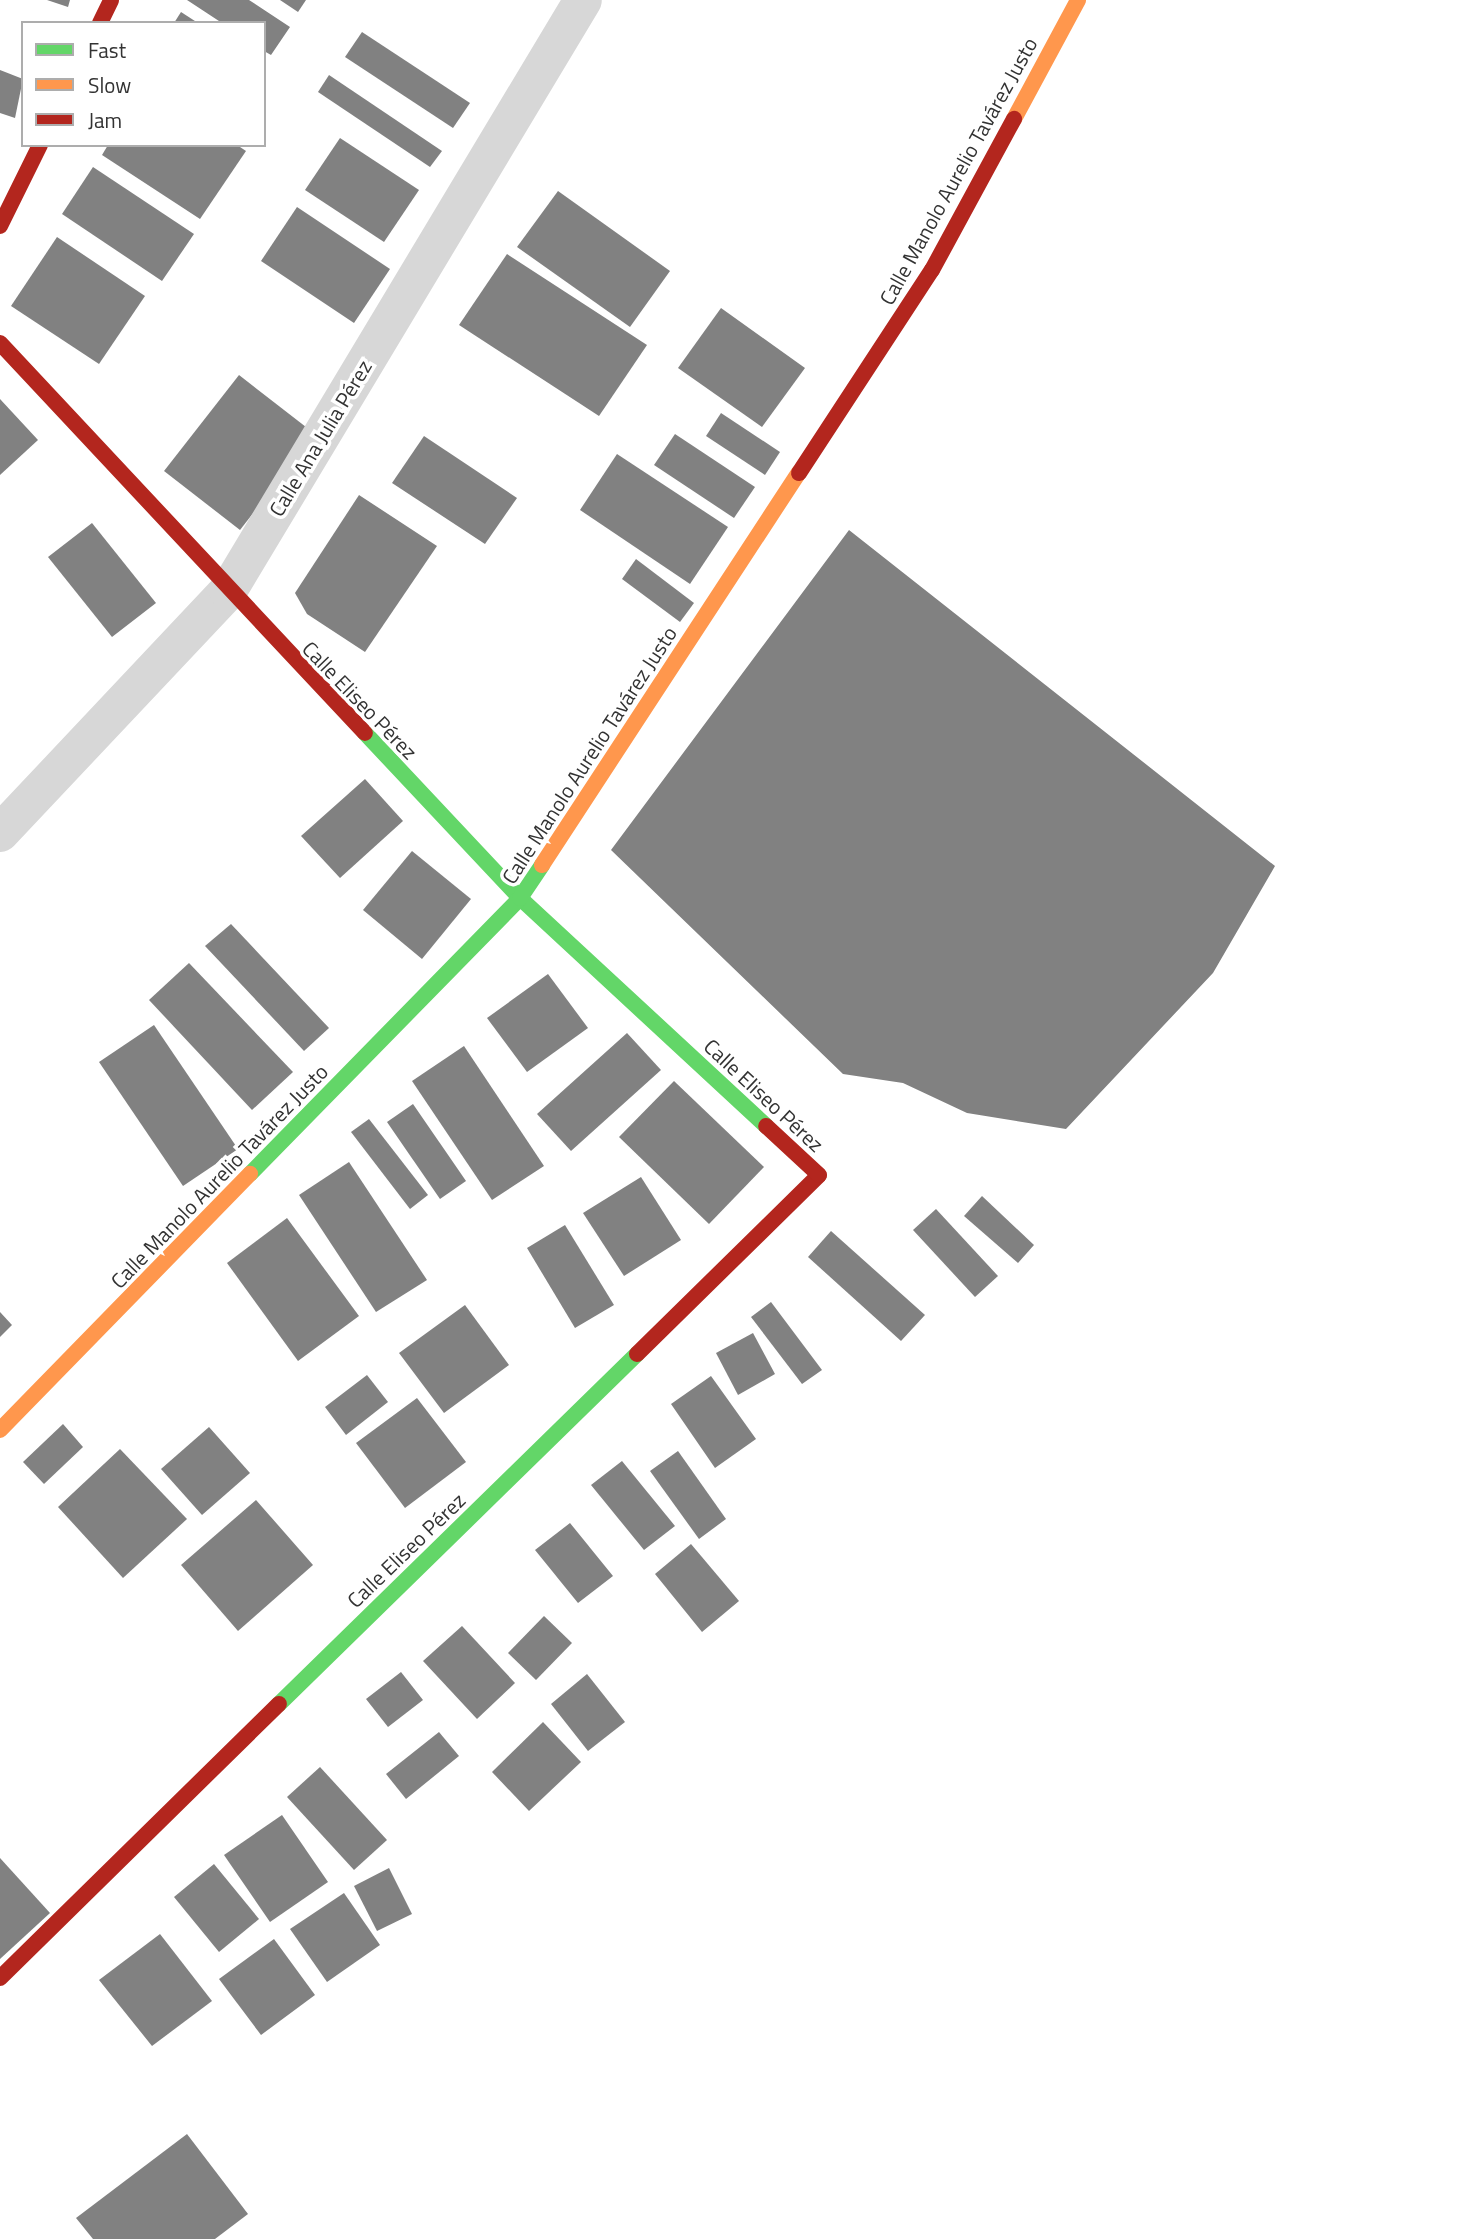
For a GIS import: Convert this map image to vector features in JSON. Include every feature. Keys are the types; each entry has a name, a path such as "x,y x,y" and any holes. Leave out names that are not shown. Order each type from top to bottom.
{"street":[{"path":"101,21 111,0"},
{"name":"Calle Ana Julia Pérez","path":"0,833 228,591 583,0"},
{"name":"Calle Manolo Aurelio Tavárez Justo","path":"0,1430 520,898 932,270 1078,0"},
{"path":"0,226 39,147"},
{"name":"Calle Eliseo Pérez","path":"0,343 228,591 520,898 818,1175 0,1978"}],"building":[{"path":"47,0 70,0 68,7"},
{"path":"187,0 249,0 290,27 271,55 266,52 266,21 219,21"},
{"path":"280,0 306,0 298,12"},
{"path":"181,12 195,21 175,21"},
{"path":"362,32 470,103 453,128 345,57"},
{"path":"0,70 21,78 21,89 15,118 0,113"},
{"path":"329,75 442,151 430,167 318,92"},
{"path":"340,138 419,190 384,242 305,190"},
{"path":"107,147 240,147 246,151 200,219 102,155"},
{"path":"93,167 194,234 162,281 62,214"},
{"path":"558,191 670,271 630,327 517,247"},
{"path":"297,207 390,269 354,323 261,261"},
{"path":"57,237 145,296 99,364 11,306"},
{"path":"507,254 647,345 599,416 459,325"},
{"path":"721,308 805,368 762,427 678,368"},
{"path":"239,375 315,434 240,530 164,471"},
{"path":"0,399 38,440 0,475"},
{"path":"721,413 780,452 765,475 706,436"},
{"path":"675,434 755,487 734,518 654,465"},
{"path":"424,436 517,498 485,544 392,483"},
{"path":"617,454 728,527 690,584 580,510"},
{"path":"359,495 437,546 365,652 307,614 295,593"},
{"path":"92,523 156,603 112,637 48,557"},
{"path":"849,530 1275,866 1213,973 1066,1129 967,1113 903,1083 843,1074 611,850"},
{"path":"636,559 694,603 680,622 622,579"},
{"path":"365,779 403,821 340,878 301,836"},
{"path":"412,851 471,899 422,959 363,910"},
{"path":"231,924 329,1028 304,1051 205,946"},
{"path":"189,963 293,1072 252,1110 149,1000"},
{"path":"548,974 588,1028 527,1072 487,1018"},
{"path":"154,1025 238,1149 183,1186 99,1062"},
{"path":"627,1033 661,1070 571,1151 537,1114"},
{"path":"464,1046 544,1166 492,1200 412,1081"},
{"path":"674,1081 764,1167 709,1224 619,1137"},
{"path":"413,1104 466,1181 440,1199 387,1122"},
{"path":"369,1119 428,1195 410,1209 351,1132"},
{"path":"349,1162 427,1280 376,1312 299,1195"},
{"path":"641,1177 681,1240 624,1276 583,1213"},
{"path":"982,1196 1034,1245 1018,1263 964,1216"},
{"path":"936,1209 998,1276 975,1297 913,1230"},
{"path":"287,1218 359,1316 298,1361 227,1263"},
{"path":"565,1225 614,1305 575,1328 527,1248"},
{"path":"831,1231 925,1315 901,1341 808,1257"},
{"path":"771,1302 822,1370 802,1384 751,1317"},
{"path":"465,1305 509,1365 444,1413 399,1353"},
{"path":"0,1312 12,1325 0,1337"},
{"path":"753,1333 775,1374 738,1395 716,1353"},
{"path":"367,1375 388,1402 346,1435 325,1407"},
{"path":"711,1376 756,1439 715,1468 671,1404"},
{"path":"417,1398 466,1462 405,1508 356,1443"},
{"path":"63,1424 83,1447 44,1484 23,1462"},
{"path":"209,1427 250,1473 202,1515 161,1469"},
{"path":"120,1449 187,1519 123,1578 58,1507"},
{"path":"678,1451 726,1519 699,1539 650,1471"},
{"path":"622,1461 675,1526 644,1550 591,1485"},
{"path":"256,1500 313,1565 238,1631 181,1565"},
{"path":"570,1523 613,1576 578,1603 535,1550"},
{"path":"691,1544 739,1601 702,1632 655,1574"},
{"path":"544,1616 572,1643 536,1680 508,1653"},
{"path":"462,1626 515,1683 477,1719 423,1661"},
{"path":"401,1672 423,1700 388,1727 366,1699"},
{"path":"587,1674 625,1722 588,1751 551,1704"},
{"path":"543,1722 581,1762 529,1811 492,1772"},
{"path":"439,1732 459,1756 406,1799 386,1774"},
{"path":"320,1767 387,1840 354,1870 287,1797"},
{"path":"282,1815 328,1882 270,1922 224,1855"},
{"path":"0,1858 50,1913 0,1959"},
{"path":"214,1864 259,1919 219,1952 174,1897"},
{"path":"389,1868 412,1914 377,1931 354,1886"},
{"path":"344,1893 380,1945 327,1982 290,1929"},
{"path":"160,1934 212,2001 152,2046 99,1980"},
{"path":"274,1939 315,1995 261,2035 219,1979"},
{"path":"187,2134 248,2214 215,2239 93,2239 76,2218"}],"traffic: fast":[{"path":"365,733 520,898 766,1126"},
{"path":"250,1174 520,898 542,865"},
{"path":"279,1704 637,1354"}],"traffic: slow":[{"path":"1014,119 1078,0"},
{"path":"542,865 799,473"},
{"path":"0,1430 250,1174"}],"traffic: jam":[{"path":"101,21 111,0"},
{"path":"799,473 932,270 1014,119"},
{"path":"0,226 39,147"},
{"path":"0,343 365,733"},
{"path":"637,1354 819,1175 766,1126"},
{"path":"0,1978 279,1704"}]}
